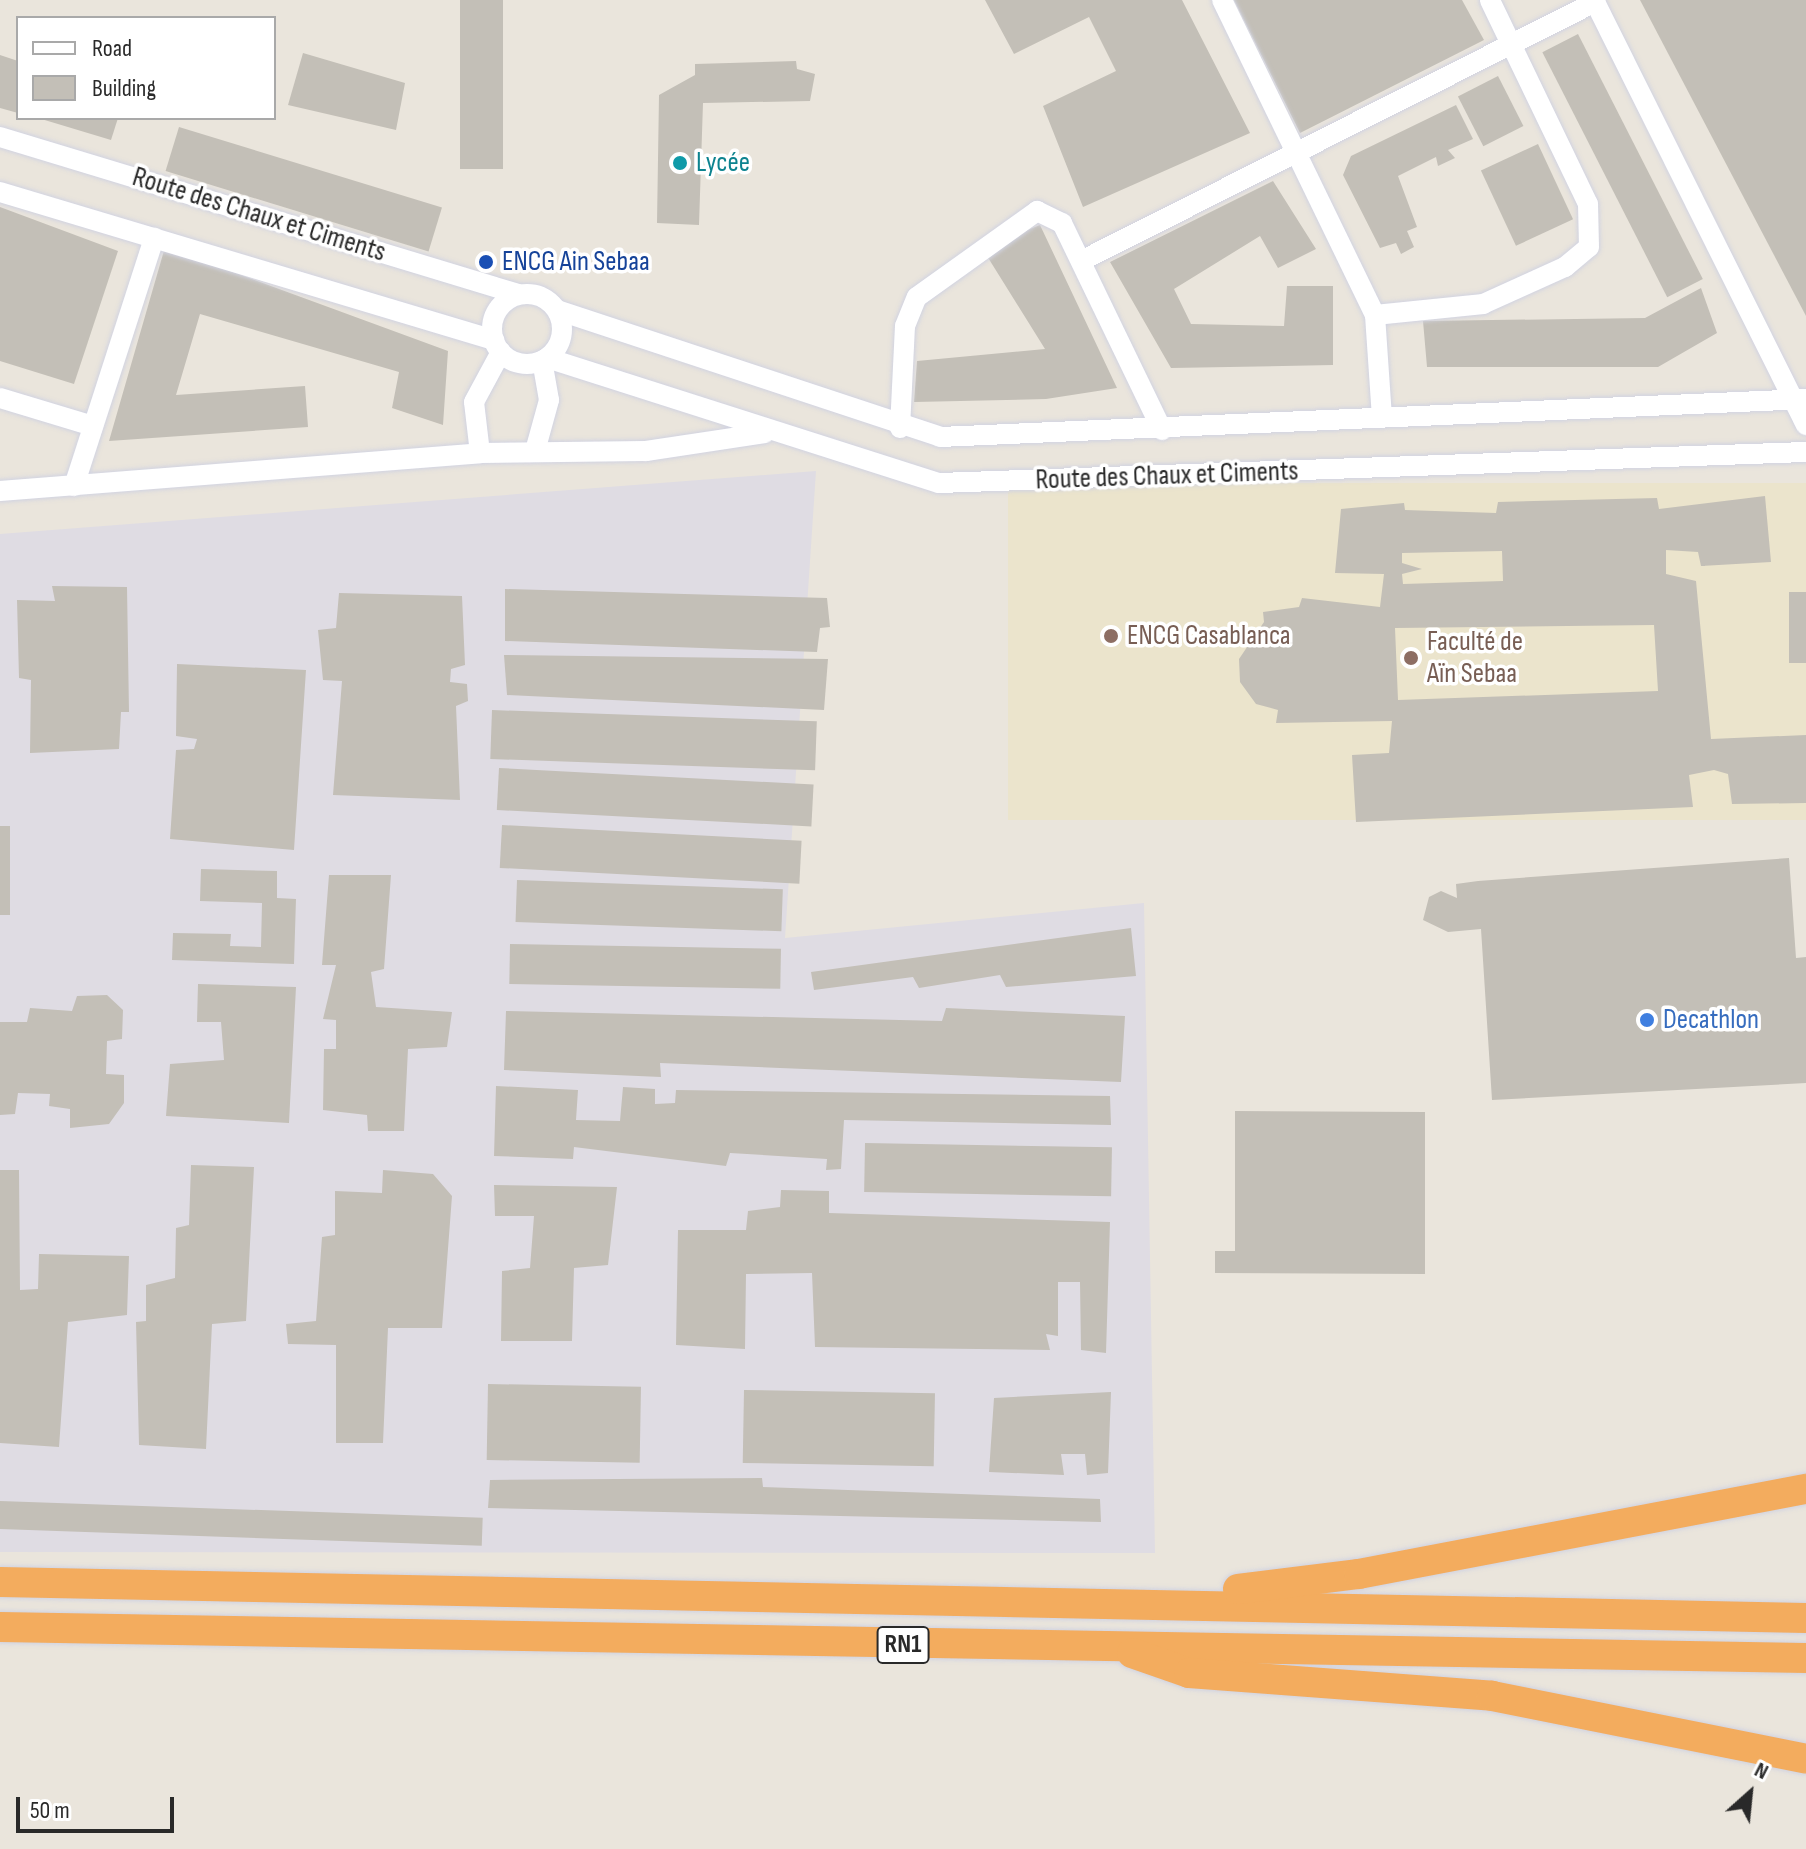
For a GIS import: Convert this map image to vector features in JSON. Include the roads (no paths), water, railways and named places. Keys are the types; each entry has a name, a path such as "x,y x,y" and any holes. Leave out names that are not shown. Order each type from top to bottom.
{"highway":[{"path":"1133,1602 1359,1574 1806,1489"},
{"name":"RN1","path":"0,1582 1133,1602 1806,1618"},
{"name":"RN1","path":"0,1627 1806,1658"},
{"path":"1119,1647 1189,1673 1469,1693 1806,1759"}],"street":[{"path":"1222,0 1293,153 1375,315 1382,418"},
{"path":"1375,315 1483,304 1565,267 1589,247 1588,204 1490,0"},
{"path":"1081,261 1594,1 1800,399 1806,425"},
{"name":"Route des Chaux et Ciments","path":"0,137 518,294"},
{"name":"Route des Chaux et Ciments","path":"0,192 497,346"},
{"path":"900,428 905,326 928,287 1037,211 1062,223 1162,430"},
{"path":"74,486 154,238"},
{"path":"480,453 474,402 497,346 495,315 518,294 536,294 557,310 562,336 544,359 520,363 497,346"},
{"name":"Route des Chaux et Ciments","path":"557,310 900,428 957,438 1800,399"},
{"path":"535,451 549,400 544,359"},
{"name":"Route des Chaux et Ciments","path":"544,359 908,478 955,484 1806,452"},
{"path":"0,398 93,426"},
{"path":"0,491 480,453 646,451 769,433"}],"place":[{"name":"Lycée","path":"680,163"},
{"name":"ENCG Ain Sebaa","path":"486,262"},
{"name":"ENCG Casablanca","path":"1111,636"},
{"name":"Faculté de Aïn Sebaa","path":"1411,658"},
{"name":"Decathlon","path":"1647,1020"}]}
